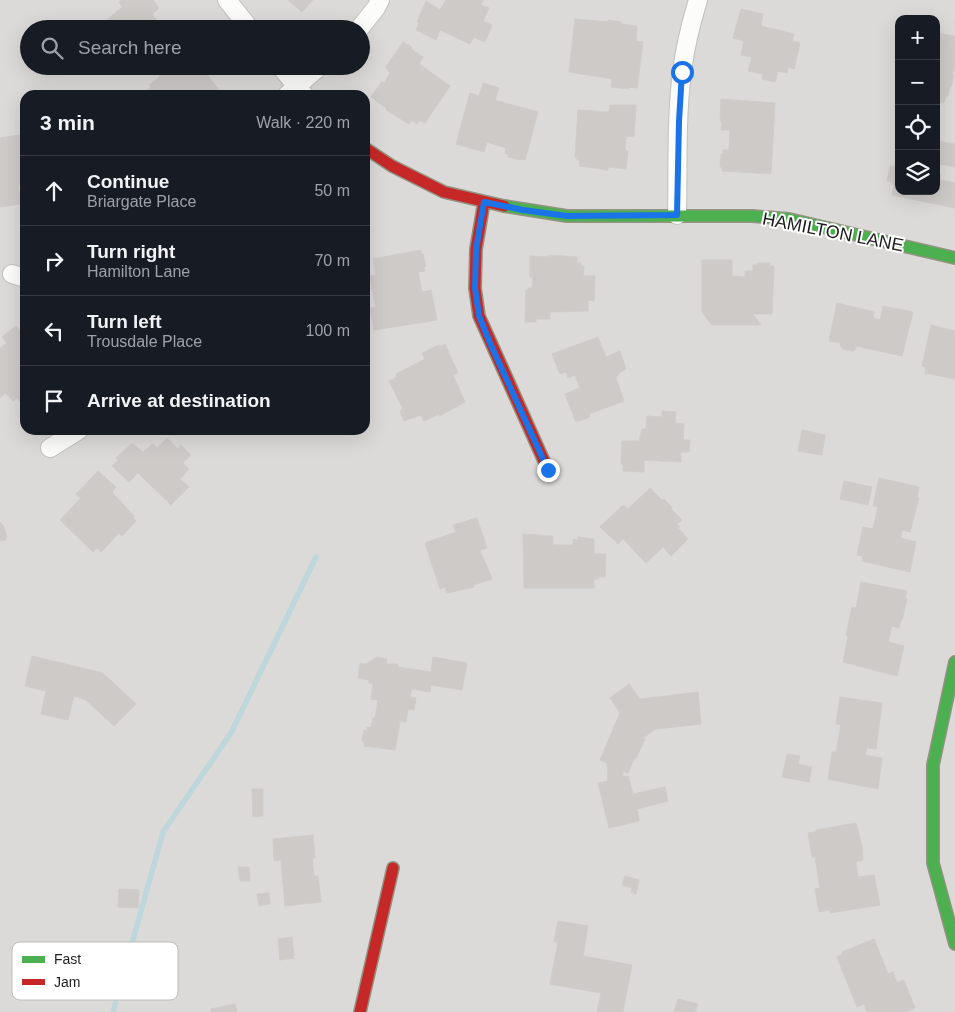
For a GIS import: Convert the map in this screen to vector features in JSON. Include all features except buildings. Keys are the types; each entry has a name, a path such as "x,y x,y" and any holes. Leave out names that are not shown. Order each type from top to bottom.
{"street":[{"path":"227,0 243,20"},
{"path":"366,20 380,0"},
{"path":"677,215 682,72 698,0"},
{"path":"286,75 295,90"},
{"path":"298,90 312,75"},
{"name":"HAMILTON LANE","path":"370,151 392,166 444,192 523,210 567,216 752,216 789,219 955,258"},
{"path":"484,202 476,249 475,288 479,316 548,470"},
{"path":"50,448 71,435"},
{"path":"955,662 933,765 933,863 955,944"},
{"path":"360,1012 393,868"}],"shaded area":[{"path":"0,0 955,0 955,1012 0,1012"}],"waterway":[{"path":"132,942 163,832 231,733 316,557"},
{"path":"113,1012 116,1000"}],"traffic: fast":[{"path":"504,206 567,216 752,216 789,219 955,258"},
{"path":"955,662 933,765 933,863 955,944"}],"traffic: jam":[{"path":"370,151 392,166 444,192 504,206"},
{"path":"484,202 476,249 475,288 479,316 548,470"},
{"path":"360,1012 393,868"}],"route":[{"path":"548,470 479,316 475,288 476,249 484,202 567,216 677,215 682,72"}]}
